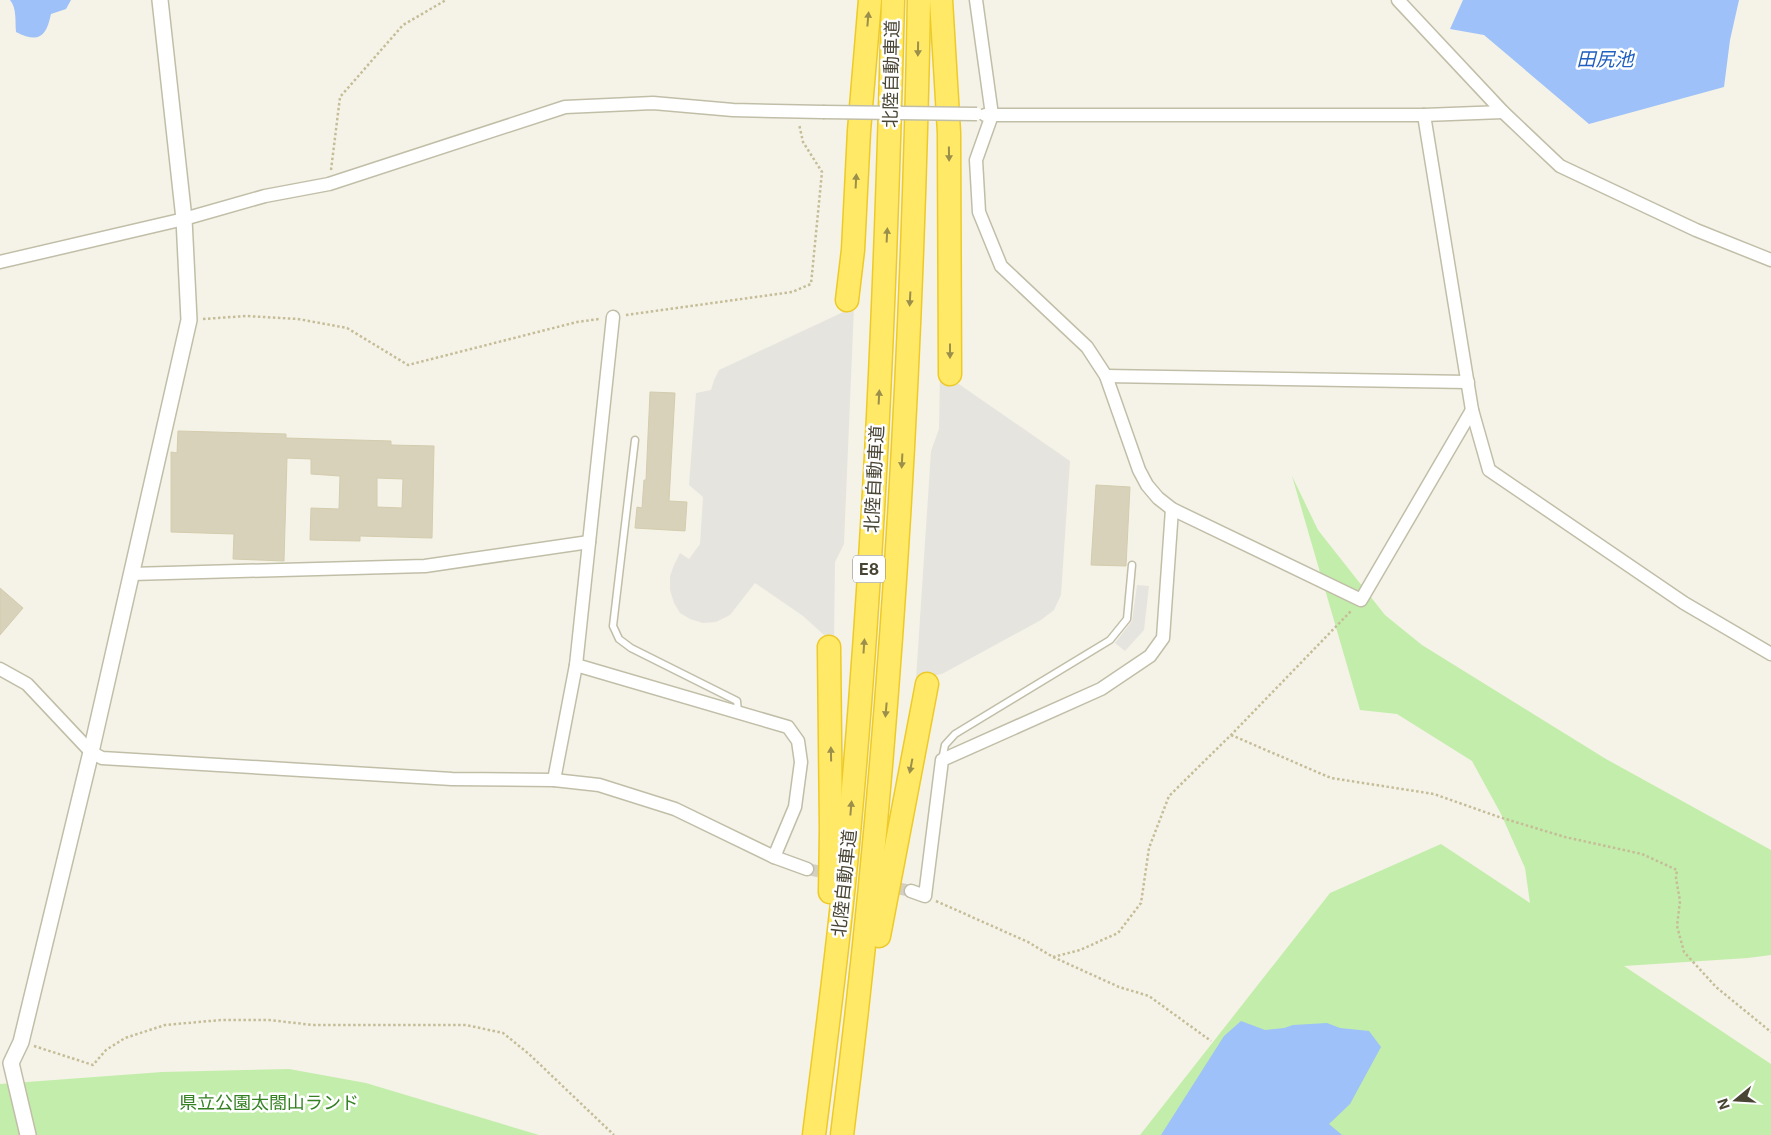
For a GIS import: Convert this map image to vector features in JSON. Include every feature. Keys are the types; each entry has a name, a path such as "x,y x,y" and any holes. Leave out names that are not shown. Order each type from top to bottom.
{"highway":[{"path":"847,300 870,0"},
{"name":"北陸自動車道","path":"814,1135 840,927 860,701 882,340 893,0"},
{"name":"北陸自動車道","path":"842,1135 866,932 887,705 913,241 919,0"},
{"path":"941,0 949,134 950,374"},
{"path":"814,1135 829,913 831,830 830,647"},
{"path":"850,1135 878,940 927,684"}],"street":[{"path":"28,1135 6,1060 21,1042 91,752 189,320 184,219 160,0"},
{"path":"976,0 992,115 976,160 979,212 1001,266 1087,347 1106,376 1138,470 1146,485 1158,498 1172,509 1361,600 1472,410"},
{"path":"1398,0 1503,112 1560,166 1696,230 1771,260"},
{"path":"0,262 184,219 265,196 330,184 565,107 653,103 733,110 992,115 1424,115 1503,112"},
{"path":"1424,115 1472,410 1489,470 1684,602 1771,654"},
{"path":"554,780 576,664 613,317"},
{"path":"1106,376 1468,382"},
{"path":"911,892 925,896 942,760 1101,689 1150,656 1162,638 1172,509"},
{"path":"131,574 425,566 589,542"},
{"path":"576,664 788,728 798,741 801,762 795,807 774,857"},
{"path":"0,669 26,684 91,752 102,758 452,779 554,780 599,785 675,809 774,857 807,870"}],"lane":[{"path":"635,440 614,626 618,639 631,648 737,701 738,712"},
{"path":"942,760 945,745 956,734 1110,640 1127,619 1132,565"}],"path":[{"path":"330,184 340,97 403,26 446,0"},
{"path":"189,320 246,316 298,319 347,328 408,364 577,322 792,292 811,284 822,172 803,142 795,111"},
{"path":"1053,957 1080,950 1118,933 1141,903 1149,848 1169,796 1230,736 1361,600"},
{"path":"1230,736 1331,778 1434,794 1499,817 1565,837 1642,854 1678,870 1676,878 1680,901 1677,926 1684,952 1716,987 1771,1032"},
{"path":"925,896 1028,942 1053,957 1119,986 1149,996 1211,1041"},
{"path":"21,1042 93,1065 106,1050 124,1038 164,1025 221,1020 269,1020 313,1025 466,1025 503,1033 529,1054 614,1135"}],"green space":[{"path":"1292,476 1318,530 1385,615 1422,645 1606,759 1771,850 1771,955 1624,966 1771,1064 1771,1135 1140,1135 1330,893 1441,844 1530,903 1525,868 1501,814 1472,761 1397,714 1360,710"},
{"name":"県立公園太閤山ランド","path":"289,1069 366,1083 539,1135 0,1135 0,1084 162,1072"}],"shaded area":[{"path":"854,307 844,544 835,562 834,644 803,616 755,583 730,615 716,622 703,623 690,619 680,613 674,603 670,590 670,576 680,553 689,559 700,544 703,497 689,485 696,393 711,390 719,370"},
{"path":"940,371 1070,461 1061,595 1054,610 1041,620 942,674 916,679 931,451 939,429"},
{"path":"1137,585 1149,586 1144,630 1125,651 1115,643 1132,621"}],"water":[{"path":"10,0 71,0 66,9 51,14 44,33 40,36 30,37 16,32 15,11"},
{"name":"田尻池","path":"1463,0 1739,0 1730,40 1724,87 1589,124 1484,35 1450,29"},
{"path":"1241,1021 1265,1030 1293,1025 1327,1023 1340,1028 1369,1031 1381,1047 1350,1104 1329,1124 1342,1135 1161,1135 1224,1036"}],"building":[{"path":"650,392 675,393 669,501 687,502 685,531 635,528 637,507 642,508 644,480 646,480"},
{"path":"178,431 286,434 286,438 391,441 391,445 434,446 432,538 360,536 360,541 310,540 311,508 339,509 340,476 311,474 311,459 287,458 284,561 233,559 234,534 171,532 171,452 177,453","holes":["377,478 403,479 402,508 377,507"]},
{"path":"1096,485 1130,487 1126,566 1091,565"},
{"path":"0,588 23,608 0,635"}],"tunnel":[{"path":"807,869 911,891"}]}
